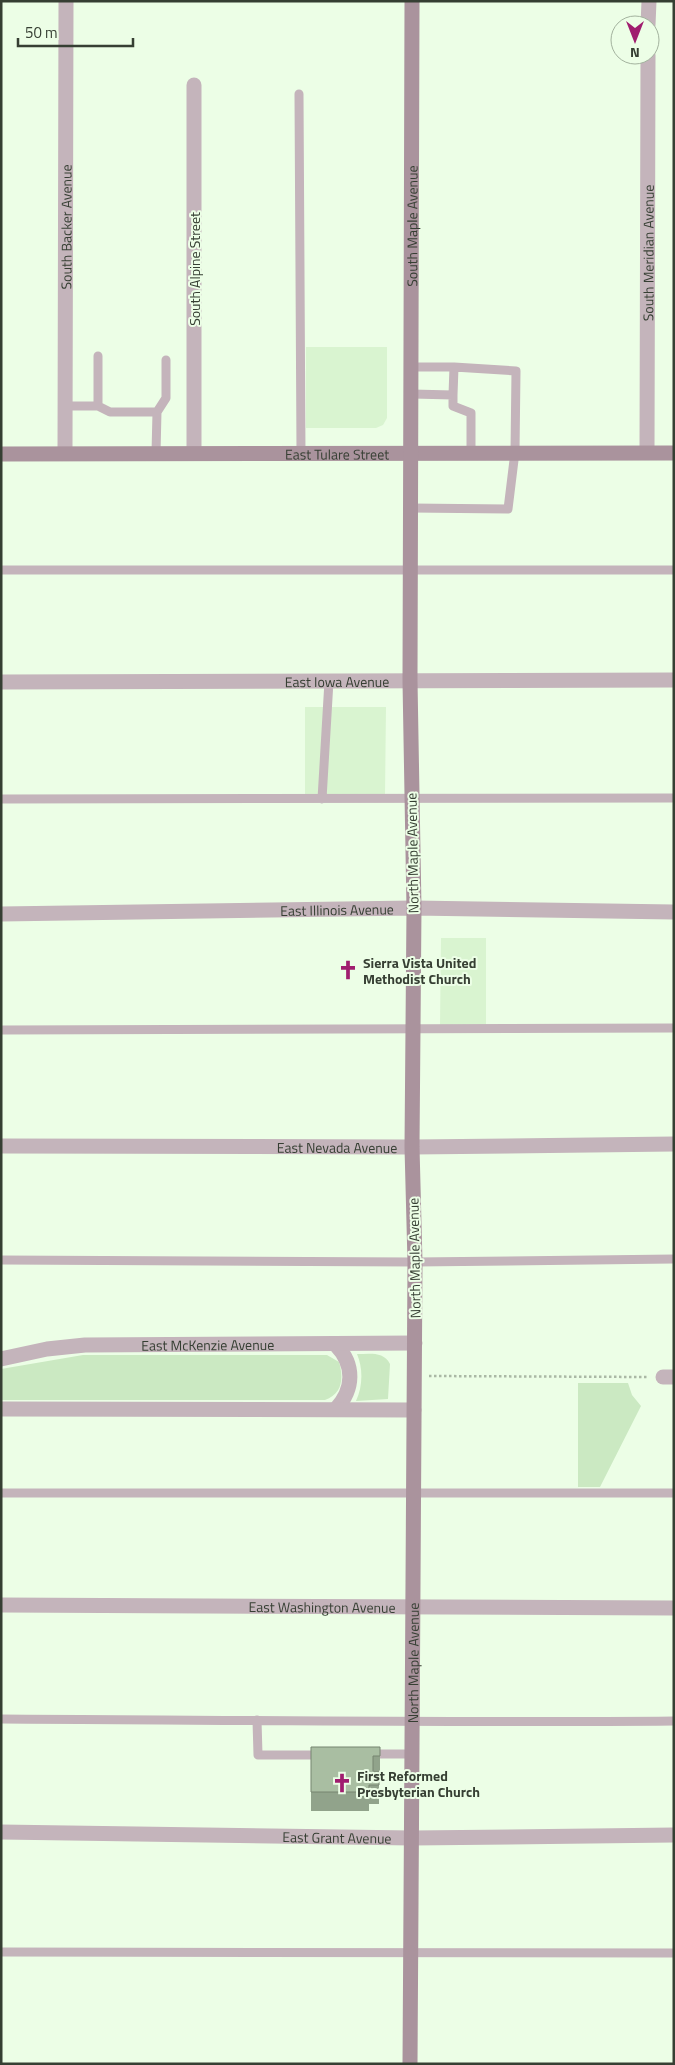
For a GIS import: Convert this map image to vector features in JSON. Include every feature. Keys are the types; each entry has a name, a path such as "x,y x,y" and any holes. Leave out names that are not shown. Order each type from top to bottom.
{"main road":[{"name":"South Maple Avenue","path":"412,1 412,452"},
{"name":"North Maple Avenue","path":"410,2064 415,1343 412,1147 414,908 410,681 412,452"},
{"name":"East Tulare Street","path":"1,454 674,453"}],"street":[{"name":"South Backer Avenue","path":"65,453 66,1"},
{"path":"648,1 648,15"},
{"name":"South Meridian Avenue","path":"647,452 648,65"},
{"name":"South Alpine Street","path":"194,85 194,453"},
{"name":"East Iowa Avenue","path":"1,682 674,680"},
{"name":"East Illinois Avenue","path":"1,914 414,908 674,912"},
{"name":"East Nevada Avenue","path":"1,1146 412,1147 674,1144"},
{"name":"East McKenzie Avenue","path":"1,1359 47,1349 86,1345 336,1345 415,1343"},
{"path":"336,1345 344,1354 350,1367 351,1387 346,1398 336,1410"},
{"path":"1,1410 414,1410"},
{"name":"East Washington Avenue","path":"1,1605 674,1608"},
{"name":"East Grant Avenue","path":"1,1832 412,1838 674,1835"}],"lane":[{"path":"300,94 301,453"},
{"path":"98,356 98,406"},
{"path":"156,453 157,412 166,398 166,360"},
{"path":"411,508 508,509 515,452 516,371 454,367 412,367"},
{"path":"454,367 453,406 471,413 471,452"},
{"path":"412,394 453,395"},
{"path":"65,406 98,406 110,412 157,412"},
{"path":"1,570 674,570"},
{"path":"322,799 329,681"},
{"path":"1,799 674,798"},
{"path":"1,1030 674,1028"},
{"path":"1,1260 415,1262 674,1259"},
{"path":"1,1493 674,1493"},
{"path":"1,1719 412,1723 674,1721"},
{"path":"257,1720 258,1755 335,1754"},
{"path":"364,1754 412,1754"},
{"path":"1,1952 674,1953"}],"path":[{"path":"414,1375 668,1377"}],"shaded area":[{"path":"306,347 387,347 387,418 383,425 376,428 306,428"},
{"path":"305,707 386,707 385,795 305,795"},
{"path":"441,938 486,938 486,1026 440,1026"},
{"path":"357,1354 380,1355 390,1364 388,1399 356,1401 361,1377"},
{"path":"83,1355 327,1355 339,1362 341,1380 335,1394 325,1400 1,1400 1,1369"},
{"path":"578,1383 628,1383 632,1395 641,1406 600,1487 578,1487"}],"building":[{"path":"311,1747 380,1747 380,1756 373,1756 373,1772 379,1772 379,1785 369,1785 369,1792 311,1792"}],"place":[{"name":"Sierra Vista United Methodist Church","path":"348,970"},
{"name":"First Reformed Presbyterian Church","path":"342,1783"}]}
